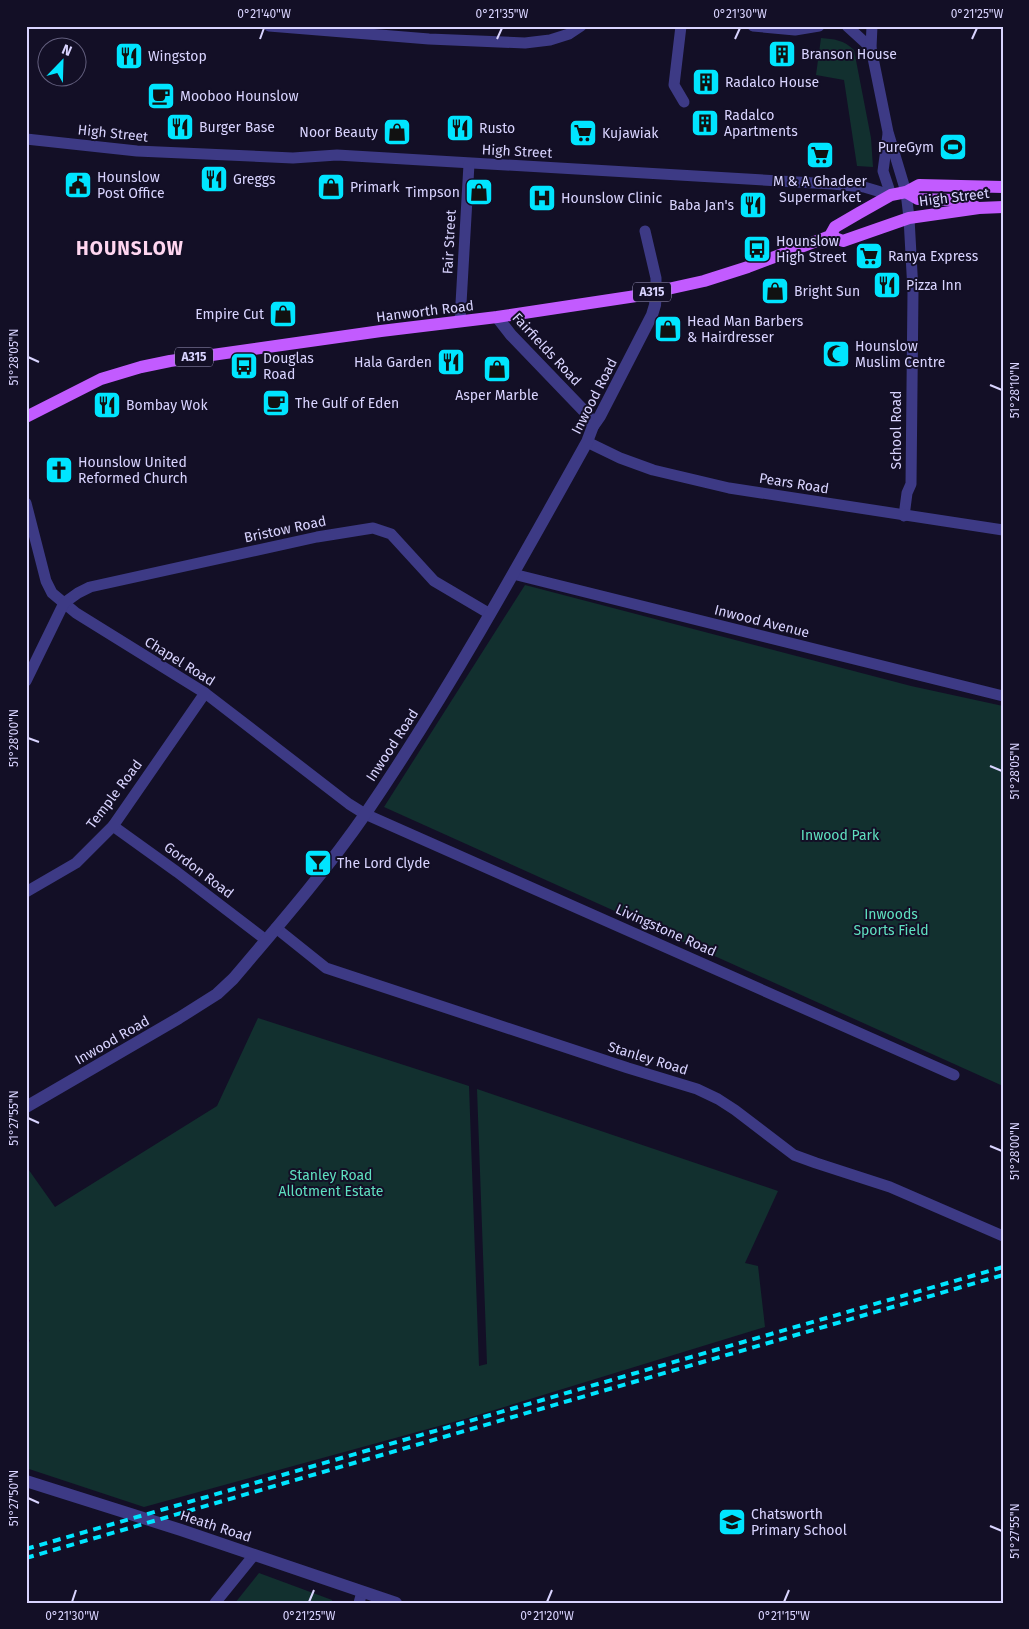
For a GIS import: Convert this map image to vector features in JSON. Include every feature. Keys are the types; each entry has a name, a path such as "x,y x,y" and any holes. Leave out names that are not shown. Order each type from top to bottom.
{"main road":[{"name":"High Street","path":"891,195 906,192 919,185 1003,187"},
{"path":"906,192 918,199 954,200 979,208"},
{"name":"Hanworth Road","path":"26,417 101,379 141,367 195,357 497,317 636,296 704,281 748,267 830,236 836,227 891,195"},
{"name":"High Street","path":"909,218 979,208 1003,207"},
{"name":"Hanworth Road","path":"830,236 843,241 909,218"}],"street":[{"path":"269,26 499,43 525,43 550,40 568,34 581,26"},
{"path":"681,26 674,85 684,102"},
{"path":"753,26 795,30 819,26"},
{"path":"847,26 871,48"},
{"path":"872,26 871,48 888,132 883,171 891,195"},
{"name":"School Road","path":"888,132 906,192 913,291 912,484 907,493 904,516"},
{"name":"High Street","path":"26,140 137,151 285,158 337,155 832,184 864,187 891,195"},
{"name":"Fair Street","path":"460,321 469,164"},
{"path":"645,231 656,278 656,291"},
{"name":"Inwood Road","path":"26,1107 217,994 234,979 322,871 365,814 441,695 514,574 587,442 652,315 656,291"},
{"name":"Fairfields Road","path":"497,317 507,331 587,414 594,426"},
{"name":"Pears Road","path":"587,442 620,458 653,470 729,488 1003,530"},
{"name":"Chapel Road","path":"26,503 46,581 52,593 76,613 205,693 349,804 365,814"},
{"name":"Bristow Road","path":"64,603 90,587 317,537 373,528 391,534 434,581 490,614"},
{"name":"Inwood Avenue","path":"514,574 1003,696"},
{"path":"26,682 64,603"},
{"name":"Temple Road","path":"26,892 76,863 113,826 205,693"},
{"name":"Livingstone Road","path":"365,814 954,1075"},
{"name":"Gordon Road","path":"113,826 266,940"},
{"name":"Stanley Road","path":"276,928 326,968 697,1089 735,1110 794,1154 890,1187 1003,1236"},
{"name":"Heath Road","path":"26,1481 254,1554 360,1598 396,1603"},
{"path":"215,1603 254,1554"}],"green space":[{"path":"821,38 839,41 854,50 871,138 873,167 857,166 844,80 816,75"},
{"name":"Inwood Park","path":"525,585 911,686 1003,706 1003,1086 384,807"},
{"name":"Stanley Road Allotment Estate","path":"258,1018 469,1086 479,1366 487,1364 477,1089 778,1191 745,1263 758,1266 765,1327 468,1418 144,1507 26,1468 26,1351 30,1340 26,1339 26,1166 55,1207 217,1106"},
{"path":"259,1573 332,1600 333,1603 235,1603"}],"railway":[{"path":"26,1549 1003,1267"},
{"path":"26,1558 1003,1275"}],"place":[{"name":"Branson House","path":"782,54"},
{"name":"Wingstop","path":"129,56"},
{"name":"Radalco House","path":"706,82"},
{"name":"Mooboo Hounslow","path":"161,96"},
{"name":"Radalco Apartments","path":"705,123"},
{"name":"Burger Base","path":"180,127"},
{"name":"Rusto","path":"460,128"},
{"name":"Noor Beauty","path":"397,132"},
{"name":"Kujawiak","path":"583,133"},
{"name":"PureGym","path":"953,147"},
{"name":"M & A Ghadeer Supermarket","path":"820,155"},
{"name":"Greggs","path":"214,179"},
{"name":"Hounslow Post Office","path":"78,185"},
{"name":"Primark","path":"331,187"},
{"name":"Timpson","path":"479,192"},
{"name":"Hounslow Clinic","path":"542,198"},
{"name":"Baba Jan's","path":"753,205"},
{"name":"Hounslow High Street","path":"757,249"},
{"name":"Ranya Express","path":"869,256"},
{"name":"Pizza Inn","path":"887,285"},
{"name":"Bright Sun","path":"775,291"},
{"name":"Empire Cut","path":"283,314"},
{"name":"Head Man Barbers & Hairdresser","path":"668,329"},
{"name":"Hounslow Muslim Centre","path":"836,354"},
{"name":"Hala Garden","path":"451,362"},
{"name":"Douglas Road","path":"244,366"},
{"name":"Asper Marble","path":"497,369"},
{"name":"The Gulf of Eden","path":"276,403"},
{"name":"Bombay Wok","path":"107,405"},
{"name":"Hounslow United Reformed Church","path":"59,470"},
{"name":"The Lord Clyde","path":"318,863"},
{"name":"Chatsworth Primary School","path":"732,1522"}],"district":[{"name":"HOUNSLOW","path":"130,248"}],"park label":[{"name":"Inwoods Sports Field","path":"891,922"}]}
